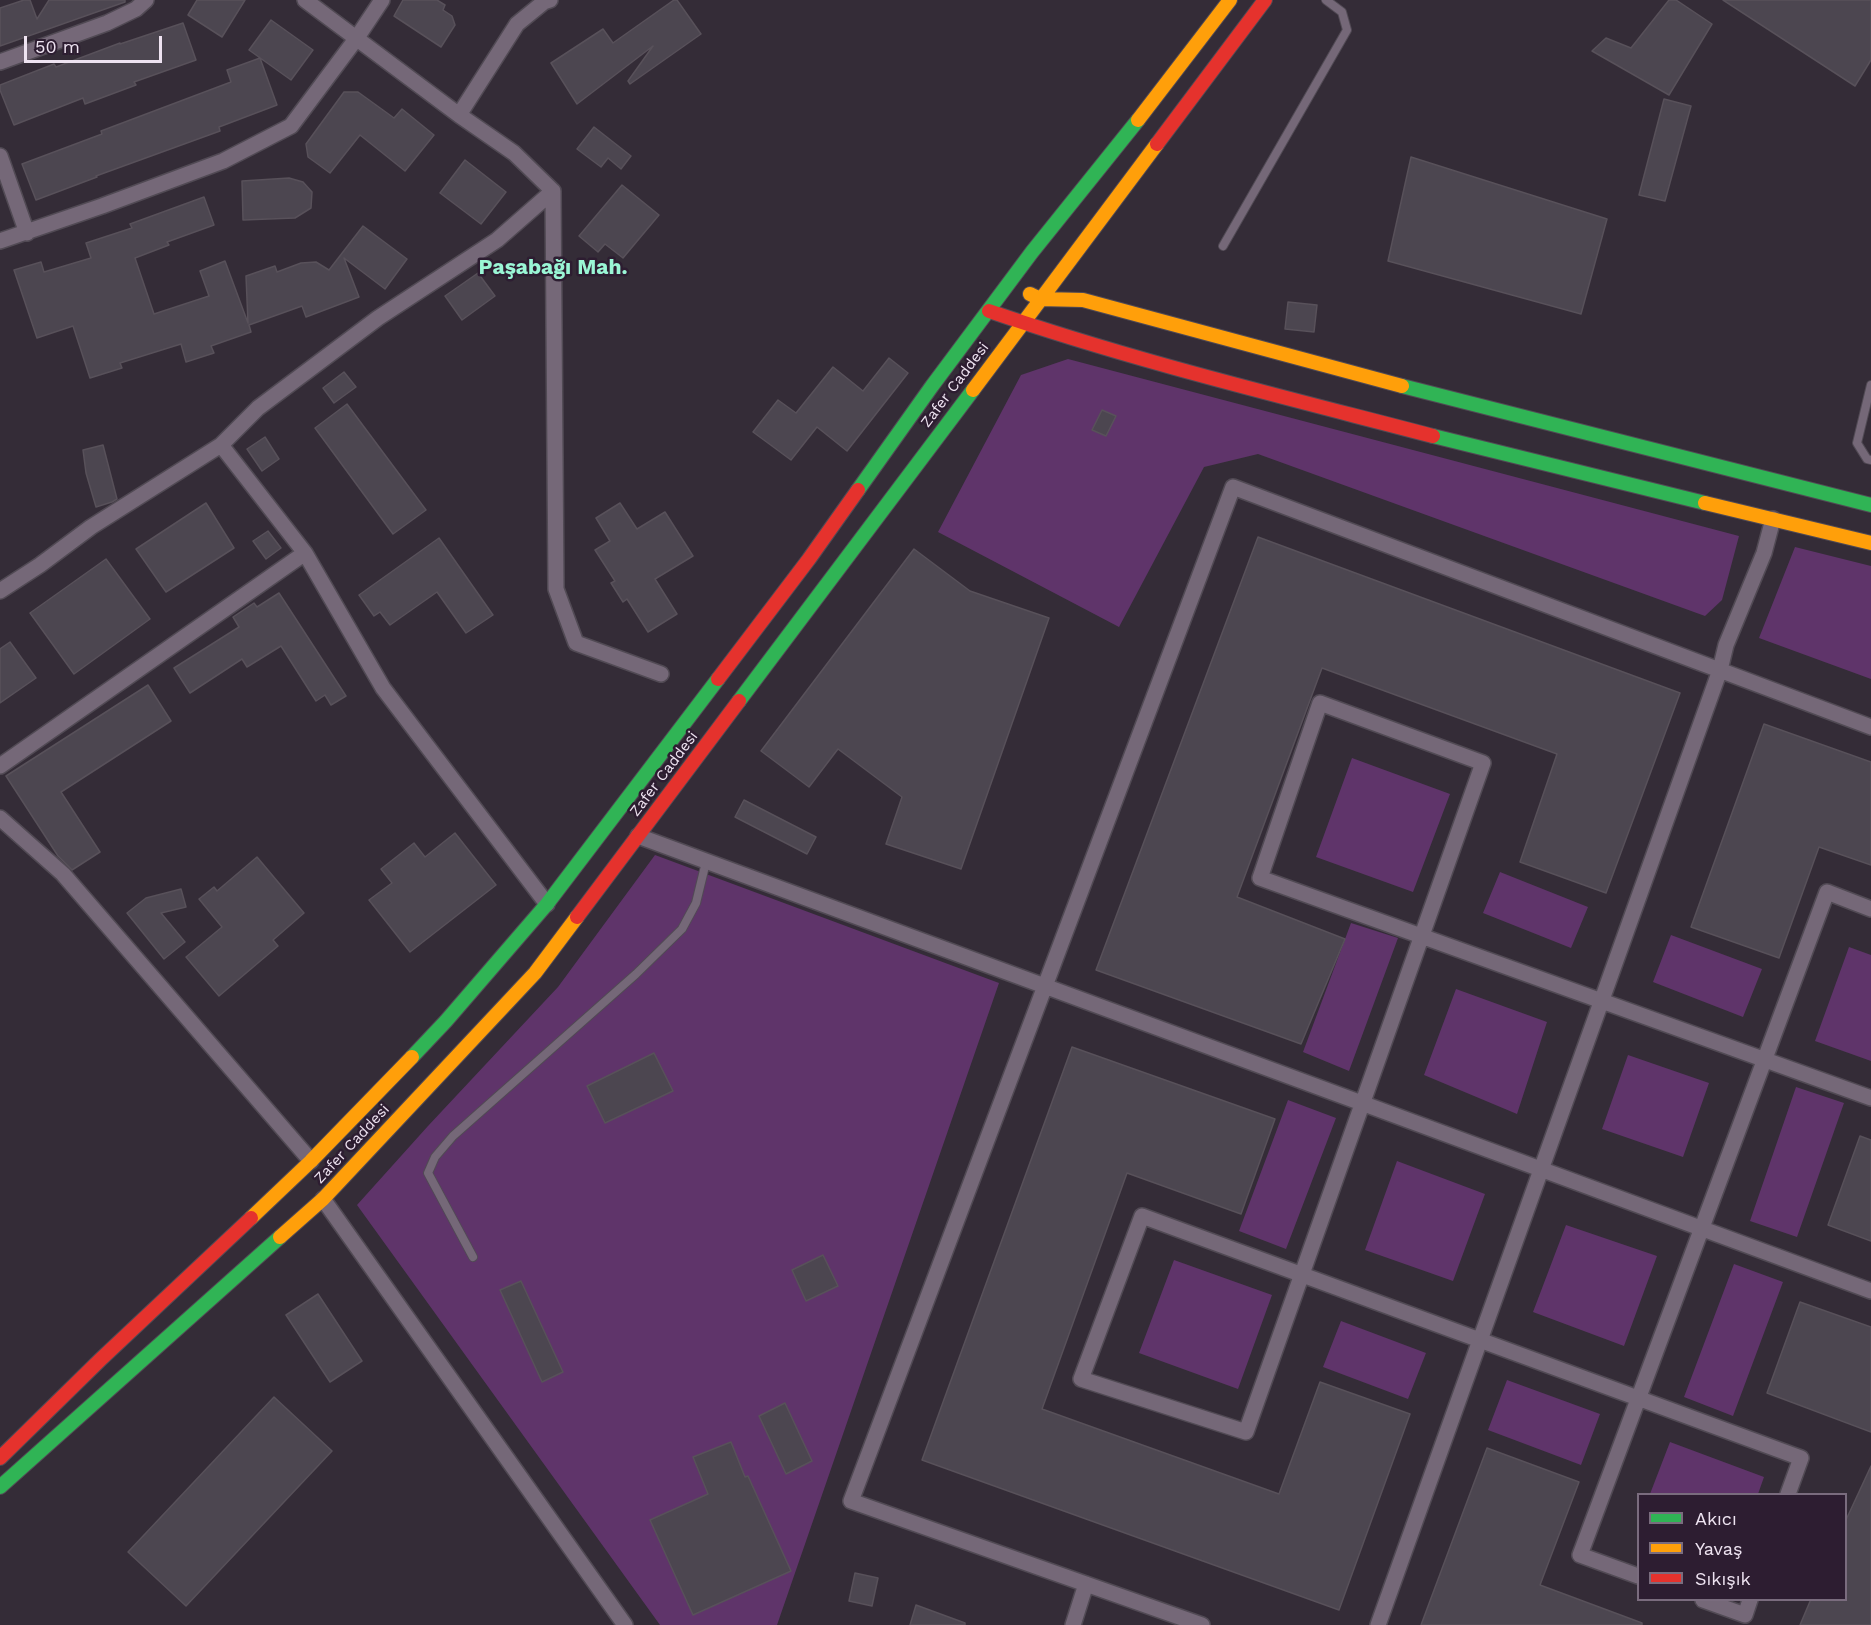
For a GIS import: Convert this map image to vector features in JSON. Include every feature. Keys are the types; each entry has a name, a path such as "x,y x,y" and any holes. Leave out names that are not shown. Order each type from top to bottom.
{"main road":[{"name":"Zafer Caddesi","path":"0,1458 310,1161 446,1021 547,904 809,559 988,311 1230,0"},
{"name":"Zafer Caddesi","path":"0,1487 323,1199 536,973 1265,0"},
{"path":"1010,282 1040,299 1083,300 1425,392 1871,505"},
{"path":"988,311 1053,333 1213,379 1470,445 1871,543"}],"street":[{"path":"0,62 107,23 136,9 146,0"},
{"path":"305,0 459,116 514,153 553,191 556,589 576,643 661,674"},
{"path":"0,241 223,161 291,126 382,0"},
{"path":"459,116 517,24 544,2 550,0"},
{"path":"0,156 27,233"},
{"path":"0,591 91,527 221,444 258,408 378,318 497,240 553,191"},
{"path":"221,444 305,553 383,688 547,904"},
{"path":"1202,1625 852,1501 1233,487 1871,727"},
{"path":"1378,1625 1720,670 1726,645 1764,553 1773,519"},
{"path":"0,766 305,553"},
{"path":"1788,1493 1801,1458 1302,1275 1142,1216 1081,1379 1246,1432 1302,1275 1362,1103 1422,936 1483,763 1320,703 1260,878 1422,936 1602,1001 1765,1059 1871,1098"},
{"path":"0,818 63,874 310,1161"},
{"path":"638,836 1871,1291"},
{"path":"1637,1576 1580,1555 1827,892 1871,909"},
{"path":"323,1199 625,1625"},
{"path":"1073,1625 1086,1584"},
{"path":"1709,1601 1745,1614 1749,1601"}],"lane":[{"path":"1223,246 1347,30 1342,12 1326,0"},
{"path":"1871,385 1857,442 1867,459 1871,460"},
{"path":"473,1257 428,1173 435,1157 453,1136 636,974 682,929 696,903 706,862"}],"shaded area":[{"path":"1068,359 1739,536 1722,600 1705,616 1258,454 1204,467 1119,627 938,532 1021,375"},
{"path":"1795,547 1871,566 1871,679 1759,638"},
{"path":"1352,758 1450,794 1413,892 1316,857"},
{"path":"655,855 999,983 777,1625 660,1625 357,1205 558,987"},
{"path":"1500,872 1588,907 1571,948 1483,913"},
{"path":"1351,923 1398,938 1349,1071 1303,1052"},
{"path":"1671,935 1762,969 1743,1017 1653,982"},
{"path":"1849,947 1871,955 1871,1061 1815,1041"},
{"path":"1456,989 1547,1022 1517,1114 1424,1075"},
{"path":"1628,1055 1709,1083 1683,1157 1602,1129"},
{"path":"1796,1087 1844,1103 1797,1237 1750,1221"},
{"path":"1288,1100 1336,1118 1286,1249 1239,1231"},
{"path":"1397,1161 1485,1194 1453,1281 1365,1250"},
{"path":"1566,1225 1657,1256 1624,1346 1533,1312"},
{"path":"1174,1260 1272,1295 1238,1389 1139,1353"},
{"path":"1734,1264 1783,1282 1733,1416 1684,1397"},
{"path":"1341,1321 1426,1353 1408,1399 1323,1367"},
{"path":"1507,1380 1600,1414 1581,1465 1488,1430"},
{"path":"1670,1442 1764,1477 1758,1493 1650,1493"}],"building":[{"path":"30,0 37,19 49,0 125,0 125,2 0,46 0,8"},
{"path":"197,0 245,0 222,37 188,15"},
{"path":"403,0 437,0 445,5 443,10 452,16 455,25 441,47 394,16"},
{"path":"677,0 701,34 630,84 628,81 653,46 577,104 551,63 603,29 613,43"},
{"path":"1669,0 1676,0 1712,24 1669,95 1592,51 1606,38 1631,48"},
{"path":"1723,0 1871,0 1871,60 1855,86"},
{"path":"271,20 313,50 291,80 249,50"},
{"path":"183,23 196,60 134,82 136,85 85,104 83,98 14,125 0,85 54,64 56,67"},
{"path":"260,58 277,105 219,127 220,131 36,200 22,164 102,134 101,131 231,82 227,70"},
{"path":"344,92 358,92 394,118 402,109 434,135 405,171 360,135 330,173 308,157 306,144"},
{"path":"1664,99 1691,106 1665,201 1639,195"},
{"path":"594,127 631,156 621,169 608,158 601,167 577,149"},
{"path":"1411,157 1607,219 1581,314 1388,261"},
{"path":"465,160 506,192 481,224 440,193"},
{"path":"289,178 303,182 312,192 311,208 295,218 243,220 242,181"},
{"path":"622,185 659,215 623,258 605,244 598,252 579,236"},
{"path":"204,197 214,225 167,242 169,245 135,258 154,314 209,296 200,271 225,261 248,323 246,276 275,266 277,272 301,263 316,262 329,270 363,226 407,259 385,289 344,258 359,297 306,317 302,306 249,325 251,332 211,346 214,353 186,362 181,344 120,363 122,368 90,378 73,326 37,338 14,270 41,262 44,272 91,258 86,243 132,228 130,224"},
{"path":"478,273 495,296 462,320 445,296"},
{"path":"1288,302 1317,305 1314,332 1285,329"},
{"path":"889,358 908,373 847,451 817,427 791,460 753,432 778,400 796,413 833,367 863,391"},
{"path":"344,372 356,387 334,403 323,388"},
{"path":"347,404 426,510 393,534 315,428"},
{"path":"1102,410 1116,416 1106,436 1092,430"},
{"path":"265,437 279,459 262,471 247,449"},
{"path":"103,445 117,499 96,507 86,473 83,450"},
{"path":"206,503 234,548 166,592 136,549"},
{"path":"620,503 637,529 665,512 693,556 655,579 677,614 648,632 627,599 623,602 611,583 615,581 595,550 610,541 596,518"},
{"path":"268,531 281,548 266,559 253,541"},
{"path":"1258,537 1680,693 1606,893 1520,862 1557,754 1322,668 1237,897 1345,939 1301,1044 1096,970"},
{"path":"439,538 493,615 466,633 437,592 390,625 380,612 374,616 359,595"},
{"path":"914,549 970,591 1049,618 961,869 886,844 902,797 838,749 809,787 761,751"},
{"path":"106,559 150,619 74,674 30,613"},
{"path":"279,593 346,696 331,705 325,695 316,701 281,646 247,667 242,659 190,693 174,668 239,627 233,617 254,603 257,607"},
{"path":"10,642 36,678 0,703 0,649"},
{"path":"148,685 171,721 61,792 100,852 72,870 58,856 6,776"},
{"path":"1764,724 1871,762 1871,865 1819,847 1779,958 1691,927"},
{"path":"744,800 816,837 807,854 735,817"},
{"path":"455,833 496,885 410,952 369,900 392,883 381,869 414,843 425,857"},
{"path":"257,857 304,913 273,940 278,946 219,996 186,957 222,927 199,899 214,887 217,891"},
{"path":"181,889 186,907 161,913 185,942 164,959 127,913 146,898"},
{"path":"1072,1047 1275,1119 1241,1214 1127,1173 1042,1409 1279,1494 1320,1382 1410,1414 1339,1610 922,1460"},
{"path":"654,1053 673,1091 605,1123 587,1086"},
{"path":"1860,1136 1871,1140 1871,1241 1828,1225"},
{"path":"823,1255 838,1286 806,1301 792,1270"},
{"path":"521,1281 563,1372 542,1382 500,1290"},
{"path":"318,1294 362,1361 330,1382 286,1315"},
{"path":"1800,1302 1871,1327 1871,1432 1767,1393"},
{"path":"274,1397 332,1451 186,1606 128,1552"},
{"path":"785,1403 812,1461 786,1474 759,1416"},
{"path":"731,1442 745,1477 748,1476 791,1571 693,1615 650,1520 708,1494 693,1457"},
{"path":"1487,1448 1579,1482 1540,1585 1642,1623 1642,1625 1421,1625"},
{"path":"1871,1466 1871,1625 1800,1625 1810,1601 1847,1601 1847,1518"},
{"path":"855,1573 878,1578 872,1606 849,1601"},
{"path":"916,1605 965,1623 965,1625 910,1625"}],"traffic: fast":[{"path":"858,490 1032,252 1138,120"},
{"path":"1402,386 1871,505"},
{"path":"739,701 973,390"},
{"path":"1433,436 1705,503"},
{"path":"412,1057 547,904 718,679"},
{"path":"0,1487 280,1237"}],"traffic: slow":[{"path":"1138,120 1230,0"},
{"path":"973,390 1157,144"},
{"path":"1030,294 1040,299 1083,300 1402,386"},
{"path":"1705,503 1871,543"},
{"path":"280,1237 323,1199 535,973 577,917"},
{"path":"251,1218 311,1161 412,1057"}],"traffic: jam":[{"path":"1157,144 1265,0"},
{"path":"989,311 1154,362 1433,436"},
{"path":"718,679 858,490"},
{"path":"577,917 739,701"},
{"path":"0,1458 251,1218"}],"district":[{"name":"Paşabağı Mah.","path":"553,268"}]}
